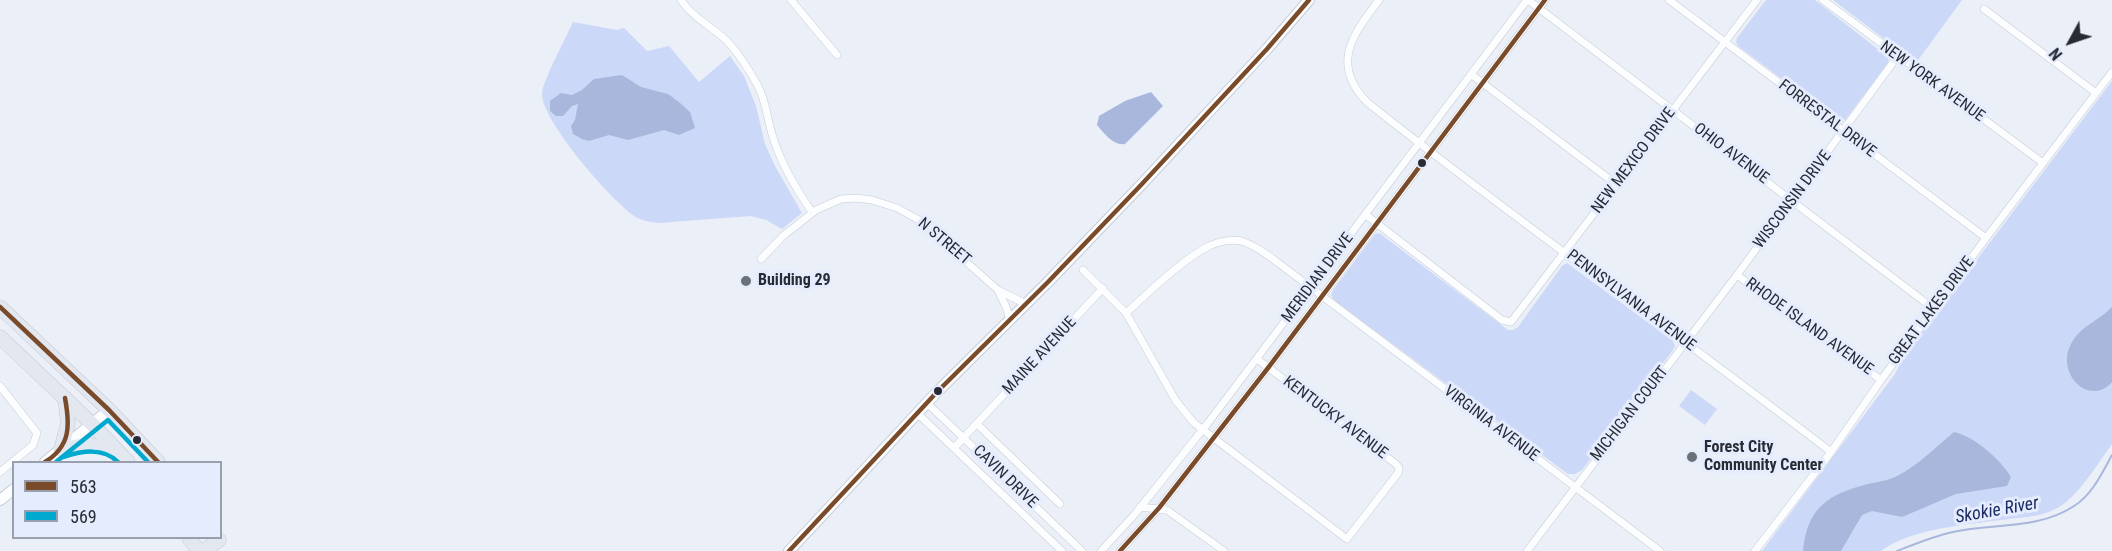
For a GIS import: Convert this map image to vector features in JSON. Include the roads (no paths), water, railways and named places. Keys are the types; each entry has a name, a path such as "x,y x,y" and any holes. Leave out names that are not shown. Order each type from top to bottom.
{"highway":[{"path":"0,306 109,410 157,461"},
{"path":"2,341 65,398 127,461"},
{"path":"65,398 68,423 61,450 87,444 117,451"},
{"path":"191,539 201,551 220,543"}],"main road":[{"path":"789,551 917,413 1026,304 1165,159 1309,0"},
{"path":"46,461 109,410"},
{"path":"0,500 12,491"}],"street":[{"path":"681,0 692,14 729,43 759,87 771,133 781,158 812,212"},
{"path":"791,0 837,55"},
{"name":"PENNSYLVANIA AVENUE","path":"1379,0 1348,48 1349,77 1358,93 1430,152 1831,452"},
{"name":"MERIDIAN DRIVE","path":"1101,551 1140,507 1257,359 1527,0"},
{"name":"OHIO AVENUE","path":"1527,0 1934,309"},
{"name":"MERIDIAN DRIVE","path":"1120,551 1159,508 1268,368 1545,0"},
{"name":"FORRESTAL DRIVE","path":"1669,0 1986,238"},
{"name":"NEW MEXICO DRIVE","path":"1377,224 1502,320 1511,322 1757,0"},
{"name":"NEW YORK AVENUE","path":"1823,0 2043,163"},
{"path":"1984,9 2096,93"},
{"name":"WISCONSIN DRIVE","path":"1686,342 1897,57"},
{"name":"GREAT LAKES DRIVE","path":"1755,551 1831,452 1986,238 2112,72"},
{"path":"1472,75 1617,185"},
{"name":"N STREET","path":"761,259 783,236 812,212 828,203 856,198 897,208 919,220 998,290 1026,304"},
{"path":"1366,215 1377,224"},
{"name":"VIRGINIA AVENUE","path":"1126,313 1195,255 1215,243 1240,241 1254,247 1281,264 1660,551"},
{"path":"1083,270 1126,313 1176,401 1189,418 1213,439"},
{"name":"RHODE ISLAND AVENUE","path":"1737,275 1881,380"},
{"name":"MAINE AVENUE","path":"954,448 1103,288"},
{"name":"N STREET","path":"998,290 1010,320"},
{"name":"MICHIGAN COURT","path":"1574,487 1686,342"},
{"name":"KENTUCKY AVENUE","path":"1213,439 1347,539 1398,473 1399,468 1257,359"},
{"path":"0,386 37,433 33,445 14,461"},
{"name":"CAVIN DRIVE","path":"927,403 1082,551"},
{"name":"CAVIN DRIVE","path":"917,413 1062,551"},
{"path":"977,424 1060,504"},
{"path":"0,472 12,463"},
{"path":"1527,551 1574,487"},
{"path":"1140,507 1159,508 1175,515 1224,551"}],"waterway":[{"name":"Skokie River","path":"1897,551 1953,532 2015,525 2060,514 2086,496 2112,455"}],"place":[{"name":"Building 29","path":"746,281"},
{"name":"Forest City Community Center","path":"1692,457"}]}
